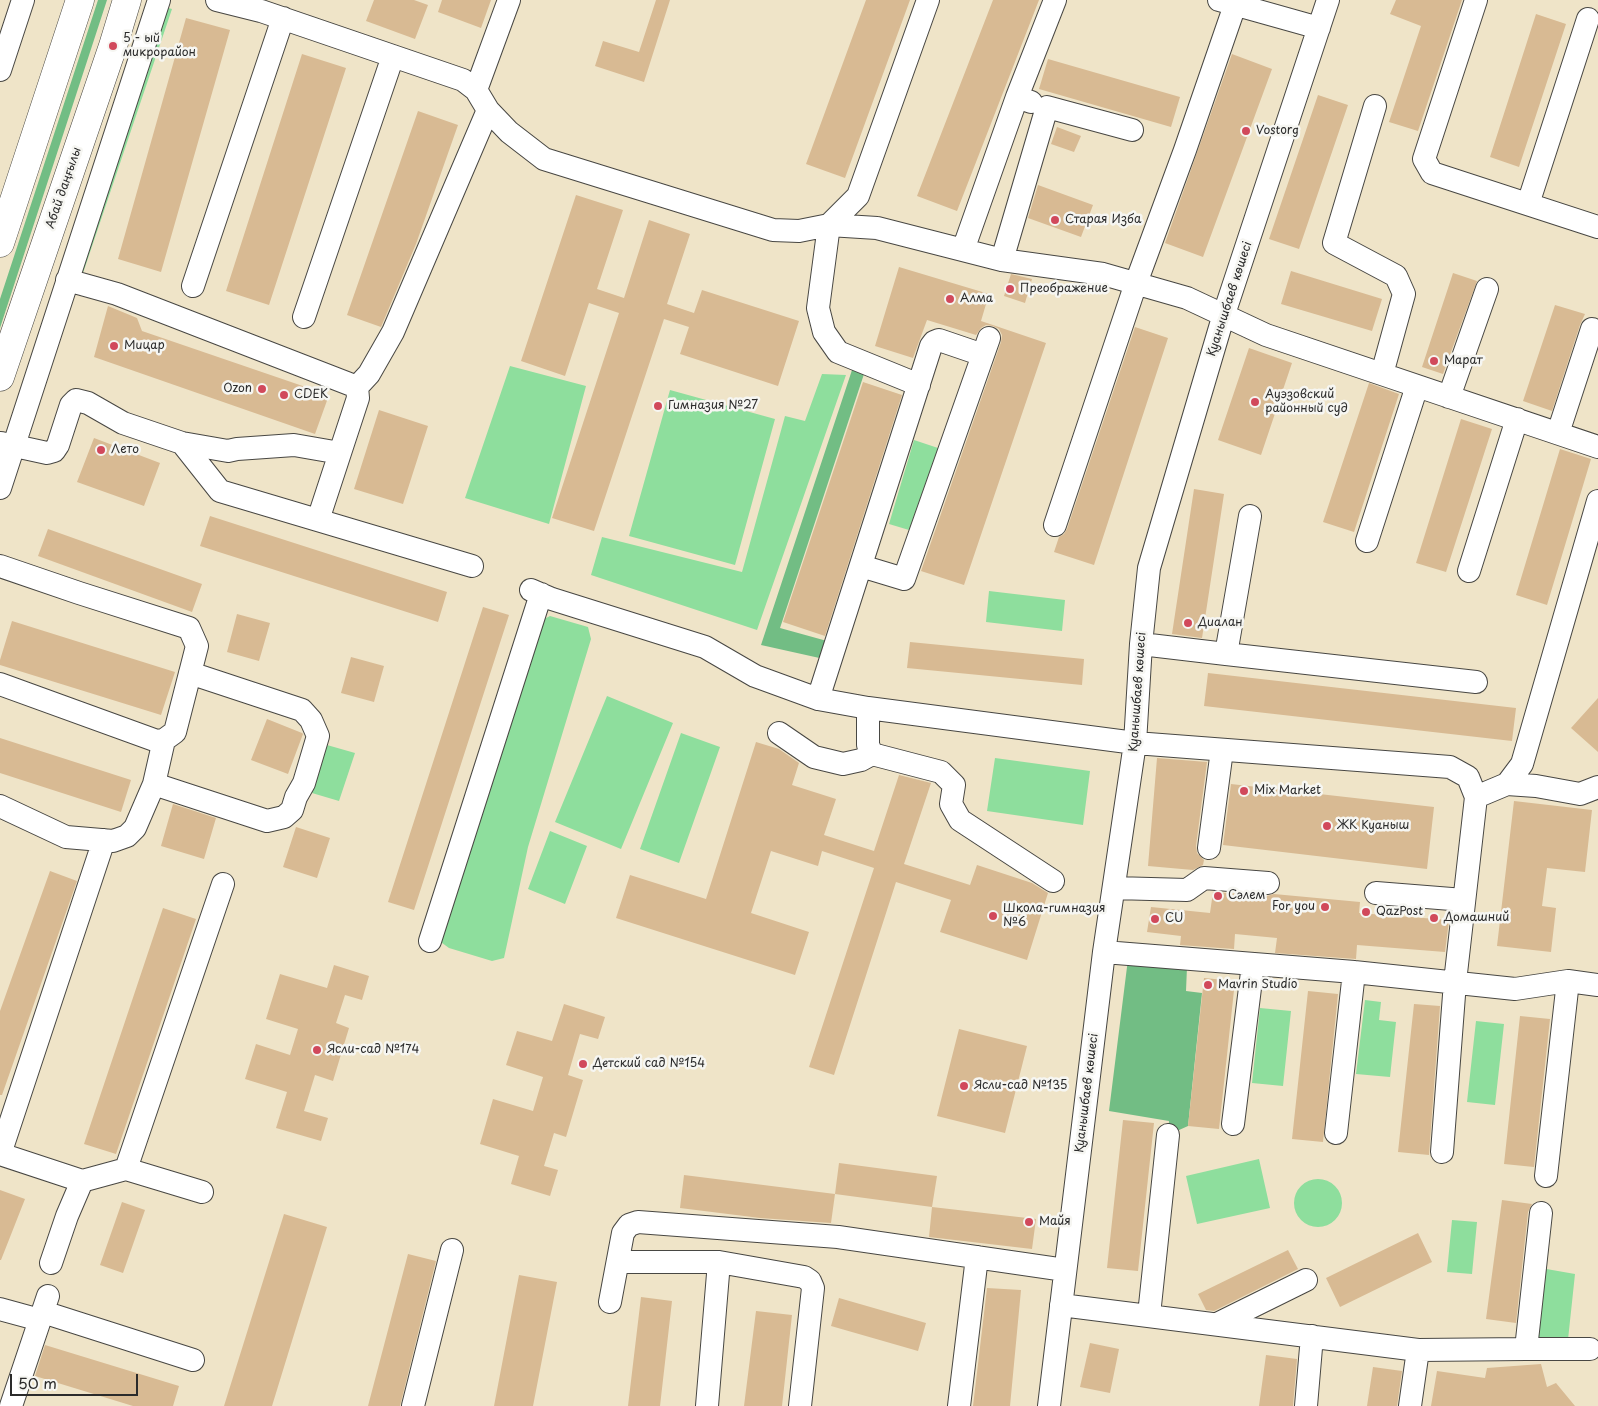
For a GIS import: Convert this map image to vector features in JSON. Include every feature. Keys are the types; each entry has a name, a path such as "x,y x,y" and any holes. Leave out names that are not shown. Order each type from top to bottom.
{"main road":[{"path":"0,240 80,0"},
{"name":"Абай даңғылы","path":"0,377 127,0"}],"street":[{"path":"0,70 23,0"},
{"path":"0,488 7,444 67,280 159,0"},
{"path":"217,0 262,5 283,18 463,80 476,90 488,110 509,132 544,159 773,230 799,231 828,225 877,228 1002,260 1103,274 1136,283 1188,298 1266,335 1598,447"},
{"path":"476,90 509,0"},
{"path":"919,385 838,352 824,332 818,308 828,225 858,196 928,0"},
{"path":"963,250 1017,97 1055,0"},
{"name":"Қуанышбаев көшесі","path":"1049,1406 1104,952 1135,743 1141,644 1149,568 1224,314 1328,0"},
{"path":"1476,0 1424,159 1432,173 1598,227"},
{"path":"1055,525 1136,283 1185,150 1227,2 1319,28"},
{"path":"193,286 283,18"},
{"path":"1528,204 1588,19"},
{"path":"304,317 393,56"},
{"path":"1017,97 1132,130"},
{"path":"1375,106 1334,243 1396,276 1404,294 1382,374"},
{"path":"1002,260 1047,107"},
{"path":"318,520 358,398 357,387 369,374 393,332 488,110"},
{"path":"67,280 117,294 357,387"},
{"path":"1450,397 1487,289"},
{"path":"1558,433 1592,329"},
{"path":"818,699 931,346 939,340 986,347 904,579 861,566"},
{"path":"1367,541 1418,386"},
{"path":"7,444 46,453 54,451 58,445 71,405 76,400 88,403 124,423 182,443 228,451 294,445 340,453"},
{"path":"1470,571 1517,419"},
{"path":"182,443 220,491 472,566"},
{"path":"1507,784 1522,764 1598,501"},
{"path":"1226,654 1250,516"},
{"path":"0,566 79,594 189,628 197,646 174,732 164,740 157,741 0,684"},
{"path":"430,941 536,592 705,647 755,676 818,699 868,708 1135,743 1450,767 1468,777 1476,797 1455,982 1442,1152"},
{"path":"1141,644 1476,682"},
{"path":"154,784 267,821 284,817 292,810 296,797 304,783 318,736 312,720 302,710 190,673"},
{"path":"868,708 868,745 872,754"},
{"path":"779,732 814,757 843,764 861,760 872,754 941,772 954,785 951,804 960,820 1053,881"},
{"path":"0,806 66,837 113,841 127,836 134,828 154,784 164,740"},
{"path":"1209,848 1222,750"},
{"path":"1476,797 1507,784 1536,786 1580,794 1598,787"},
{"path":"104,840 0,1154 82,1181 126,1169 202,1192"},
{"path":"1114,888 1187,890 1204,878 1268,883"},
{"path":"126,1169 223,884"},
{"path":"1376,893 1464,900"},
{"path":"1104,952 1354,972 1515,990 1568,981 1598,986"},
{"path":"1233,1124 1253,964"},
{"path":"1336,1133 1354,972"},
{"path":"1546,1176 1568,981"},
{"path":"1149,1315 1168,1135"},
{"path":"52,1264 67,1216 82,1181"},
{"path":"1526,1349 1541,1213"},
{"path":"610,1302 623,1233 629,1225 638,1222 838,1237 1065,1270"},
{"path":"413,1406 452,1250"},
{"path":"959,1406 976,1257"},
{"path":"618,1262 719,1262 804,1277 810,1281 813,1288 800,1406"},
{"path":"707,1406 719,1262"},
{"path":"1217,1324 1306,1280"},
{"path":"1061,1305 1418,1350 1590,1349"},
{"path":"0,1309 44,1309 193,1360"},
{"path":"11,1406 44,1309"},
{"path":"1306,1406 1312,1336"},
{"path":"1410,1406 1418,1350"}],"green space":[{"path":"98,0 107,0 0,328 0,299"},
{"path":"165,7 172,9 81,279 74,277"},
{"path":"510,366 586,386 549,524 465,498"},
{"path":"853,367 865,371 780,628 827,641 824,659 761,645"},
{"path":"822,374 846,375 757,630 591,575 602,537 742,572 785,416 805,421"},
{"path":"670,390 775,419 735,565 629,536"},
{"path":"914,440 938,448 909,530 889,524"},
{"path":"989,591 1065,600 1062,631 986,622"},
{"path":"550,616 588,627 591,639 528,847 504,958 492,961 449,948 438,940 544,619"},
{"path":"607,696 673,723 621,849 555,822"},
{"path":"681,733 720,747 679,863 640,849"},
{"path":"327,745 355,753 339,801 312,793"},
{"path":"995,758 1090,771 1083,825 987,811"},
{"path":"550,831 587,846 565,904 528,889"},
{"path":"1128,959 1187,967 1186,991 1202,993 1188,1126 1168,1135 1169,1121 1109,1111"},
{"path":"1365,1000 1381,1002 1379,1020 1396,1022 1390,1077 1356,1074"},
{"path":"1260,1008 1291,1011 1283,1086 1252,1083"},
{"path":"1476,1021 1504,1024 1495,1105 1467,1102"},
{"path":"1259,1159 1270,1208 1197,1224 1186,1176"},
{"path":"1318,1179 1327,1181 1335,1186 1340,1194 1342,1203 1340,1212 1335,1220 1327,1225 1318,1227 1309,1225 1301,1220 1296,1212 1294,1203 1296,1194 1301,1186 1309,1181"},
{"path":"1452,1220 1477,1222 1472,1274 1447,1272"},
{"path":"1535,1267 1575,1274 1567,1349 1526,1349"}],"building":[{"path":"374,0 414,0 428,5 415,39 366,21"},
{"path":"442,0 491,0 481,28 438,12"},
{"path":"656,0 670,0 644,82 595,66 603,41 639,52"},
{"path":"866,0 910,0 845,178 806,164"},
{"path":"993,0 1039,0 957,211 917,196"},
{"path":"1396,0 1462,0 1418,131 1389,122 1421,26 1390,14"},
{"path":"1536,14 1566,24 1519,167 1490,157"},
{"path":"186,18 230,30 161,272 118,259"},
{"path":"302,54 346,68 269,305 226,291"},
{"path":"1232,54 1272,69 1203,257 1165,243"},
{"path":"1048,59 1180,97 1171,127 1039,89"},
{"path":"1318,95 1348,105 1299,249 1269,239"},
{"path":"418,111 458,125 416,244 381,327 347,315"},
{"path":"1057,127 1081,136 1074,152 1051,144"},
{"path":"1038,185 1093,205 1081,237 1028,218"},
{"path":"576,195 623,210 597,289 624,298 649,220 690,234 667,304 694,313 702,290 799,321 778,386 680,354 689,327 664,319 594,531 552,518 619,313 589,303 565,376 521,361"},
{"path":"899,267 989,294 981,321 1046,343 964,585 921,571 1002,335 999,329 993,326 986,325 976,335 927,320 913,358 875,346"},
{"path":"1291,271 1382,299 1372,331 1281,304"},
{"path":"1453,273 1477,281 1443,374 1422,367"},
{"path":"1011,274 1032,279 1025,303 1004,296"},
{"path":"1555,305 1585,314 1552,411 1523,401"},
{"path":"108,306 137,318 142,331 329,395 315,434 94,357"},
{"path":"1135,327 1168,338 1094,565 1054,552 1059,537 1067,529"},
{"name":"Ауэзовский районный суд","path":"1249,348 1292,363 1261,455 1218,440"},
{"path":"863,382 902,395 825,636 783,622"},
{"path":"1369,383 1399,394 1354,532 1323,522"},
{"path":"379,410 428,426 403,504 354,489"},
{"path":"1461,419 1492,429 1446,572 1416,563"},
{"path":"94,438 160,463 144,506 77,482"},
{"path":"1560,449 1591,459 1547,605 1516,595"},
{"path":"1194,489 1224,494 1202,638 1172,634"},
{"path":"210,516 447,592 438,622 200,546"},
{"path":"48,529 202,584 192,612 38,556"},
{"path":"483,607 509,615 414,910 388,902"},
{"path":"237,614 270,623 259,661 227,652"},
{"path":"12,621 175,672 161,715 0,665"},
{"path":"910,642 1084,659 1082,685 907,668"},
{"path":"351,657 384,666 374,702 341,693"},
{"path":"1208,673 1516,708 1512,741 1204,706"},
{"path":"1598,698 1598,752 1571,728"},
{"path":"267,719 303,734 288,774 251,760"},
{"path":"0,738 131,780 121,812 0,773"},
{"path":"756,742 779,749 799,763 792,785 836,799 824,835 874,851 899,775 931,783 904,864 970,885 977,865 1032,883 1048,893 1027,960 940,932 951,900 896,882 834,1075 809,1067 874,868 822,851 818,866 771,851 751,913 809,932 795,975 616,918 630,875 706,899"},
{"path":"1157,758 1207,762 1196,846 1197,853 1204,860 1203,865 1193,870 1148,866"},
{"name":"ЖК Куаныш","path":"1231,784 1434,807 1427,869 1223,845"},
{"path":"1514,801 1592,810 1585,872 1547,868 1542,906 1556,908 1551,952 1497,946"},
{"path":"173,804 216,818 204,859 161,846"},
{"path":"296,827 330,838 317,878 283,867"},
{"path":"50,871 77,881 2,1095 0,1095 0,1011"},
{"path":"1213,892 1267,896 1274,894 1360,902 1359,913 1449,920 1445,952 1357,945 1356,959 1275,953 1277,938 1235,934 1234,949 1180,945 1181,936 1147,932 1151,907 1210,913"},
{"path":"163,908 196,919 116,1154 84,1144"},
{"name":"Ясли-сад №174","path":"334,965 369,976 362,1000 345,995 336,1023 349,1028 333,1081 315,1075 304,1111 328,1118 321,1141 276,1128 287,1092 245,1079 256,1044 290,1055 298,1029 266,1019 280,974 327,988"},
{"path":"1204,978 1235,981 1219,1129 1188,1126"},
{"path":"1308,991 1338,994 1323,1142 1292,1139"},
{"path":"564,1004 605,1017 598,1039 580,1034 568,1075 583,1080 566,1137 554,1133 544,1166 558,1170 550,1196 511,1184 519,1156 480,1144 493,1099 533,1111 543,1077 506,1065 517,1031 552,1041"},
{"path":"1414,1004 1440,1006 1429,1155 1398,1152"},
{"path":"1520,1016 1550,1019 1534,1167 1504,1164"},
{"name":"Ясли-сад №135","path":"959,1029 1027,1046 1005,1133 937,1116"},
{"path":"1123,1120 1154,1123 1138,1271 1107,1268"},
{"path":"839,1163 937,1176 932,1207 835,1194"},
{"path":"684,1175 835,1194 831,1223 760,1218 680,1208"},
{"path":"0,1190 25,1199 1,1260 0,1260"},
{"path":"1502,1200 1532,1204 1528,1212 1516,1323 1486,1319"},
{"path":"122,1202 145,1210 123,1273 100,1265"},
{"path":"932,1207 1036,1219 1032,1249 929,1237"},
{"path":"284,1214 327,1227 272,1406 224,1406"},
{"path":"1418,1233 1432,1262 1340,1307 1326,1278"},
{"path":"1288,1250 1298,1269 1214,1311 1206,1310 1198,1294"},
{"path":"408,1254 436,1261 400,1406 368,1406"},
{"path":"519,1275 557,1282 533,1406 494,1406"},
{"path":"987,1288 1021,1290 1010,1406 973,1406"},
{"path":"641,1297 672,1301 660,1406 628,1406"},
{"path":"839,1298 926,1323 918,1351 831,1326"},
{"path":"756,1311 792,1315 782,1406 744,1406"},
{"path":"1090,1343 1119,1349 1110,1393 1080,1387"},
{"path":"45,1345 179,1386 173,1406 133,1406 35,1376"},
{"path":"1266,1355 1297,1359 1293,1406 1259,1406"},
{"path":"1541,1364 1547,1387 1556,1383 1575,1406 1431,1406 1437,1371 1485,1378 1487,1368"},
{"path":"1373,1367 1402,1371 1397,1406 1367,1406"}],"place":[{"name":"5 - ый микрорайон","path":"113,46"},
{"name":"Vostorg","path":"1246,131"},
{"name":"Старая Изба","path":"1055,220"},
{"name":"Преображение","path":"1010,289"},
{"name":"Алма","path":"950,299"},
{"name":"Мицар","path":"114,346"},
{"name":"Марат","path":"1434,361"},
{"name":"Ozon","path":"262,389"},
{"name":"CDEK","path":"284,395"},
{"name":"Ауэзовский районный суд","path":"1255,402"},
{"name":"Гимназия №27","path":"658,406"},
{"name":"Лето","path":"101,450"},
{"name":"Диалан","path":"1188,623"},
{"name":"Mix Market","path":"1244,791"},
{"name":"ЖК Куаныш","path":"1327,826"},
{"name":"Cәлем","path":"1218,896"},
{"name":"For you","path":"1325,907"},
{"name":"QazPost","path":"1366,912"},
{"name":"Школа-гимназия №6","path":"993,916"},
{"name":"Домашний","path":"1434,918"},
{"name":"CU","path":"1155,919"},
{"name":"Mavrin Studio","path":"1208,985"},
{"name":"Ясли-сад №174","path":"317,1050"},
{"name":"Детский сад №154","path":"583,1064"},
{"name":"Ясли-сад №135","path":"964,1086"},
{"name":"Майя","path":"1029,1222"}]}
